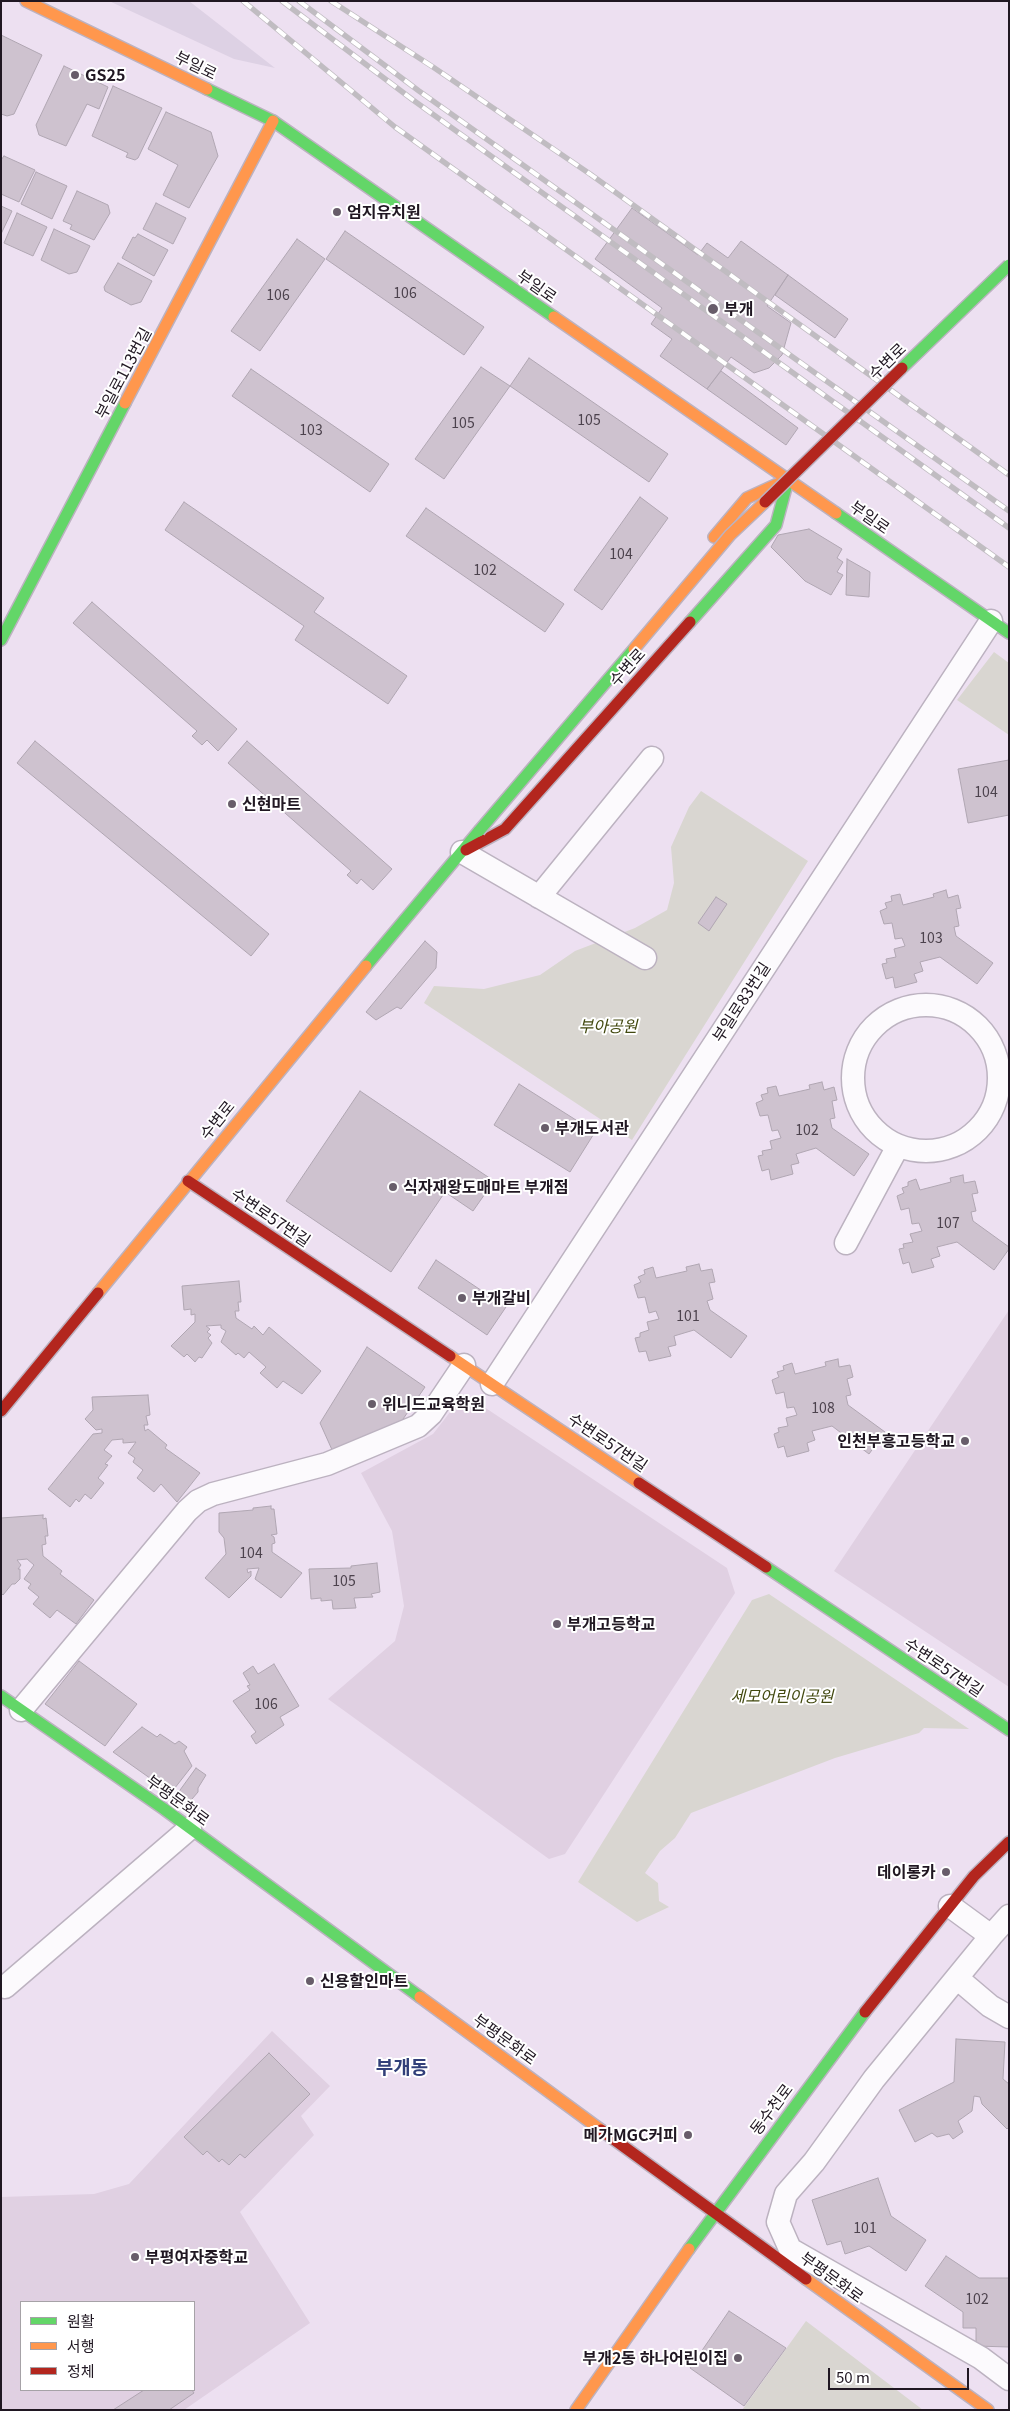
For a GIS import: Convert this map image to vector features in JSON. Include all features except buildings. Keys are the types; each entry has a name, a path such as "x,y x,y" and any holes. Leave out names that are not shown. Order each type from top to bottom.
{"street":[{"name":"부일로","path":"26,1 273,121 1000,627"},
{"name":"부일로113번길","path":"1,640 273,121"},
{"name":"수변로","path":"1,1411 188,1181 479,831 730,535 1009,265"},
{"name":"수변로","path":"462,852 468,829 747,498 788,480"},
{"name":"수변로","path":"462,852 505,829 776,525 788,480"},
{"name":"부일로83번길","path":"492,1384 1000,627"},
{"path":"539,897 652,758"},
{"path":"462,852 644,958"},
{"path":"921,1005 946,1008 968,1019 986,1036 996,1059 1001,1107 964,1141 943,1149 921,1151 898,1146 878,1133 862,1114 853,1091 853,1066 861,1043 876,1024 897,1011 921,1005"},
{"path":"846,1244 898,1146"},
{"name":"수변로57번길","path":"188,1181 1009,1730"},
{"path":"22,1710 187,1511 198,1501 213,1494 327,1464 418,1426 431,1414 464,1366"},
{"name":"부평문화로","path":"1,1696 190,1828 988,2410"},
{"path":"5,1987 190,1828"},
{"name":"동수천로","path":"576,2410 714,2212 884,1987 974,1876 1009,1842"},
{"path":"950,1906 991,1936"},
{"path":"1009,1916 874,2079 814,2162 786,2194 778,2222 790,2249 981,2358 1009,2379"},
{"path":"957,1978 990,2006 1009,2017"}],"shaded area":[{"path":"109,1 189,1 275,68 234,59"},
{"name":"인천부흥고등학교","path":"1009,1310 1009,1687 834,1571"},
{"name":"부개고등학교","path":"475,1401 727,1568 735,1593 565,1854 549,1859 328,1699 395,1641 404,1606 392,1531 361,1473 433,1434 454,1407"},
{"name":"부평여자중학교","path":"272,2031 330,2086 301,2116 314,2135 240,2212 310,2323 184,2410 1,2410 1,2197 94,2194 129,2184"}],"green space":[{"path":"994,652 1009,663 1009,735 957,700"},
{"name":"부아공원","path":"701,791 808,861 632,1140 424,1003 434,986 484,989 540,975 575,951 635,928 667,910 674,883 671,847 689,807"},
{"name":"세모어린이공원","path":"769,1594 969,1729 924,1728 919,1733 835,1758 691,1813 675,1838 660,1851 645,1873 658,1883 659,1901 669,1907 637,1922 578,1882 752,1600"},
{"path":"806,2321 923,2410 742,2410"}],"railway":[{"path":"243,1 395,127 1009,567"},
{"path":"282,1 413,100 1009,528"},
{"path":"299,1 419,91 1009,511"},
{"path":"331,1 433,67 590,174 1009,475"}],"traffic: fast":[{"path":"207,89 273,121 554,317"},
{"path":"902,368 1009,265"},
{"path":"1,640 125,403"},
{"path":"690,622 776,525 788,480"},
{"path":"836,513 1009,633"},
{"path":"479,831 634,649"},
{"path":"366,966 479,831"},
{"path":"766,1567 1009,1730"},
{"path":"1,1696 164,1809 420,1997"},
{"path":"689,2249 865,2012"}],"traffic: slow":[{"path":"26,1 207,89"},
{"path":"125,403 273,121"},
{"path":"554,317 836,513"},
{"path":"714,537 747,498 784,481"},
{"path":"634,649 730,535 765,502"},
{"path":"98,1293 366,966"},
{"path":"450,1356 639,1483"},
{"path":"420,1997 601,2130"},
{"path":"576,2410 689,2249"},
{"path":"806,2279 988,2410"}],"traffic: jam":[{"path":"765,502 902,368"},
{"path":"466,850 505,829 690,622"},
{"path":"188,1181 450,1356"},
{"path":"1,1411 98,1293"},
{"path":"639,1483 766,1567"},
{"path":"865,2012 974,1876 1009,1842"},
{"path":"601,2130 806,2279"}],"place":[{"name":"GS25","path":"75,75"},
{"name":"엄지유치원","path":"337,212"},
{"name":"부개","path":"713,309"},
{"name":"신현마트","path":"232,804"},
{"name":"부개도서관","path":"545,1128"},
{"name":"식자재왕도매마트 부개점","path":"393,1187"},
{"name":"부개갈비","path":"462,1298"},
{"name":"위니드교육학원","path":"372,1404"},
{"name":"인천부흥고등학교","path":"965,1441"},
{"name":"부개고등학교","path":"557,1624"},
{"name":"데이롱카","path":"946,1872"},
{"name":"신용할인마트","path":"310,1981"},
{"name":"메가MGC커피","path":"688,2135"},
{"name":"부평여자중학교","path":"135,2257"},
{"name":"부개2동 하나어린이집","path":"738,2358"}],"district":[{"name":"부개동","path":"402,2067"}]}
